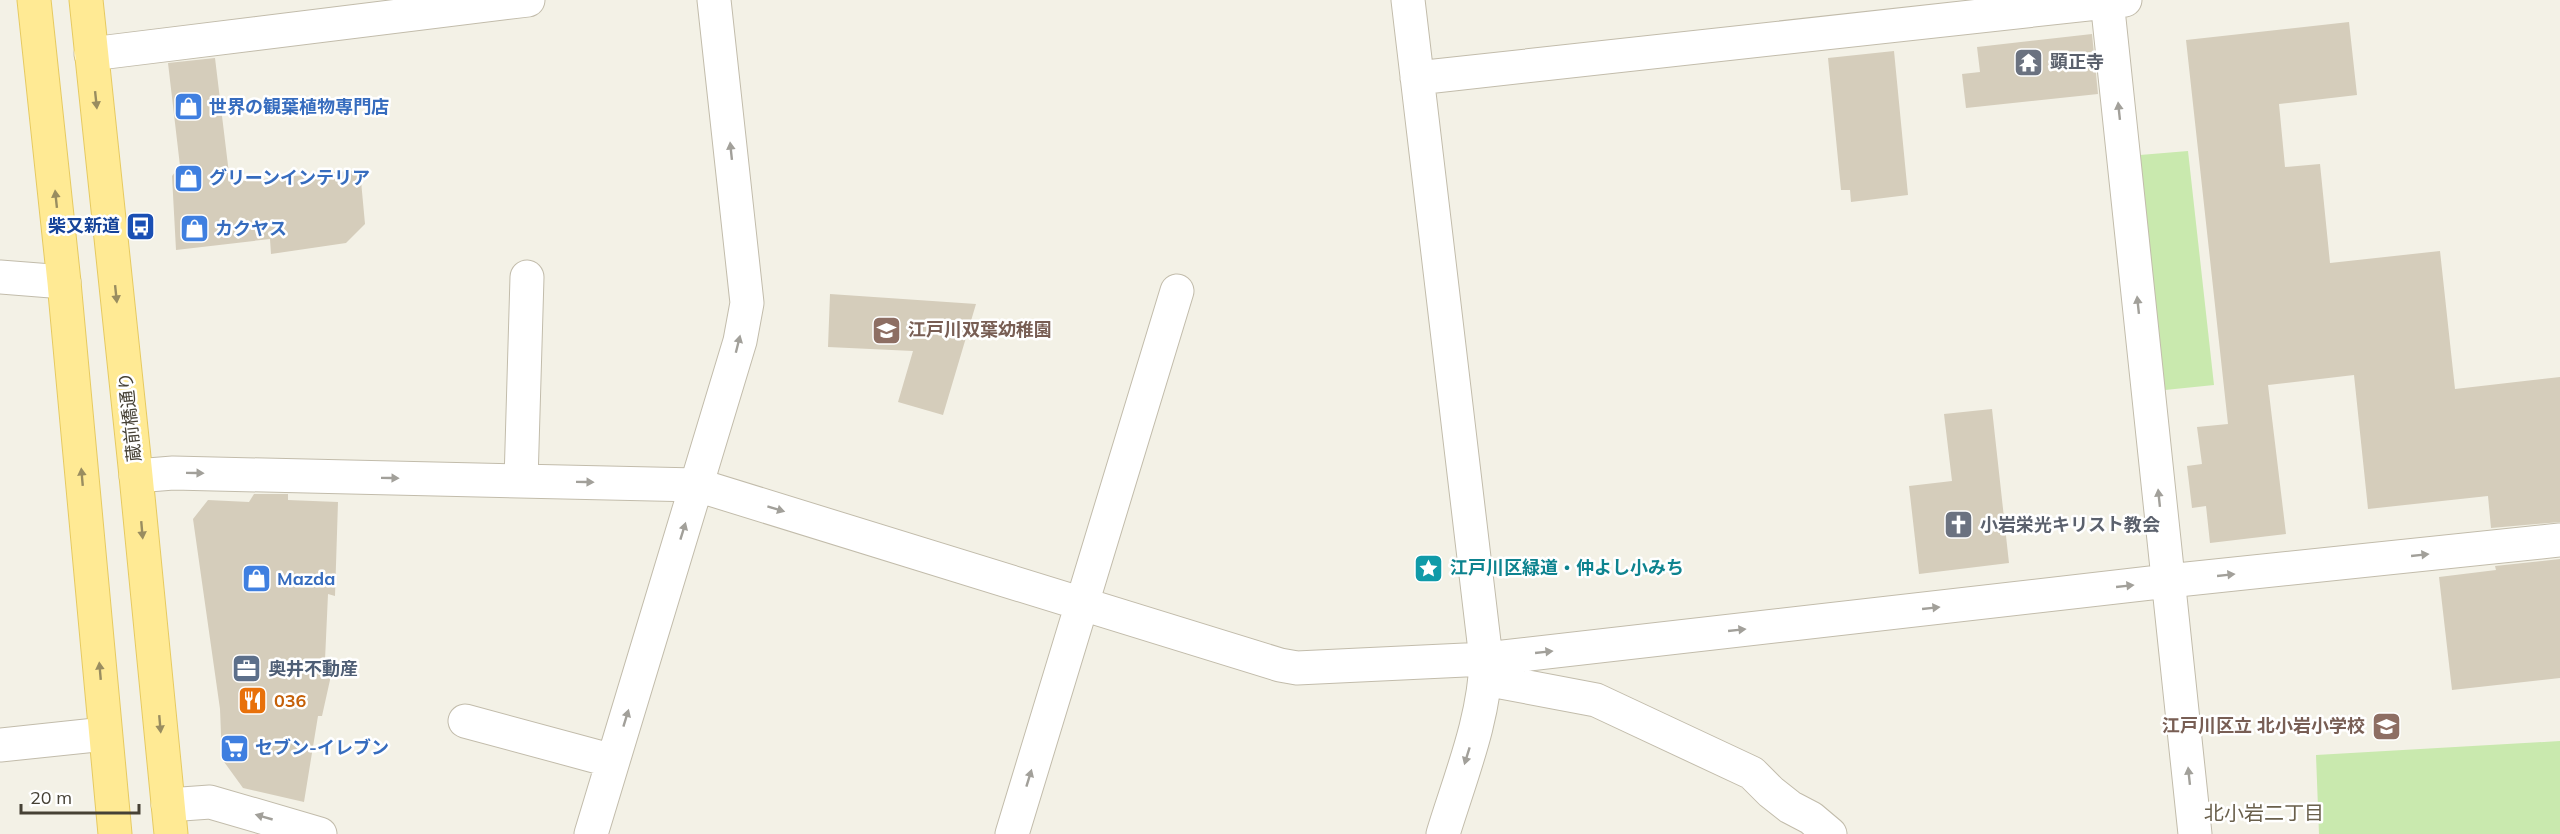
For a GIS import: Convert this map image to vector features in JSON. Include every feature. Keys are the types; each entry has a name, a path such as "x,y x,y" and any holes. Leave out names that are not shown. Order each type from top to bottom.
{"main road":[{"path":"34,0 64,282 115,834"},
{"name":"蔵前橋通り","path":"86,0 136,476 169,820"}],"street":[{"path":"91,54 528,0"},
{"path":"591,834 740,341 747,303 714,0"},
{"path":"1408,0 1484,679 1443,834"},
{"path":"1417,78 2113,1 2168,581 2195,834"},
{"path":"0,277 64,282"},
{"path":"521,481 527,277"},
{"path":"1012,834 1177,291"},
{"path":"136,476 173,473 697,485 1280,665 1297,668 1484,679 1596,700 1752,773 1772,792 1827,833"},
{"path":"1484,679 2168,581 2560,540"},
{"path":"465,721 613,761"},
{"path":"0,746 105,734"},
{"path":"169,820 210,801 320,834"}],"green space":[{"path":"2188,151 2214,385 2165,390 2140,155"},
{"path":"2560,741 2560,834 2319,834 2316,755"}],"building":[{"path":"2349,22 2357,95 2279,104 2285,167 2320,164 2330,263 2440,251 2455,389 2560,377 2560,522 2491,528 2488,496 2368,509 2354,375 2268,385 2286,534 2210,543 2206,506 2192,508 2187,466 2202,464 2197,427 2228,424 2186,40"},
{"path":"2092,34 2098,94 1966,108 1962,74 1980,72 1977,47"},
{"path":"1894,51 1908,195 1851,202 1850,190 1841,190 1828,58"},
{"path":"215,58 230,182 360,170 365,224 346,243 271,254 270,239 176,250 172,176 180,166 168,63"},
{"path":"830,294 976,304 943,415 898,402 913,351 828,347"},
{"name":"小岩栄光キリスト教会","path":"1992,409 2009,563 1919,574 1909,486 1952,481 1944,414"},
{"path":"254,494 288,494 288,500 338,502 335,596 328,594 325,660 334,662 322,716 318,716 304,802 243,788 222,759 220,709 193,519 208,500 249,502"},
{"path":"2560,559 2560,678 2452,690 2439,577 2496,570 2495,566"}],"place":[{"name":"顕正寺","path":"2029,62"},
{"name":"世界の観葉植物専門店","path":"188,107"},
{"name":"グリーンインテリア","path":"188,178"},
{"name":"柴又新道","path":"141,226"},
{"name":"カクヤス","path":"194,229"},
{"name":"江戸川双葉幼稚園","path":"887,330"},
{"name":"小岩栄光キリスト教会","path":"1959,525"},
{"name":"江戸川区緑道・仲よし小みち","path":"1429,568"},
{"name":"Mazda","path":"256,579"},
{"name":"奥井不動産","path":"247,669"},
{"name":"036","path":"253,701"},
{"name":"江戸川区立 北小岩小学校","path":"2386,726"},
{"name":"セブン-イレブン","path":"234,748"}],"district":[{"name":"北小岩二丁目","path":"2264,813"}]}
